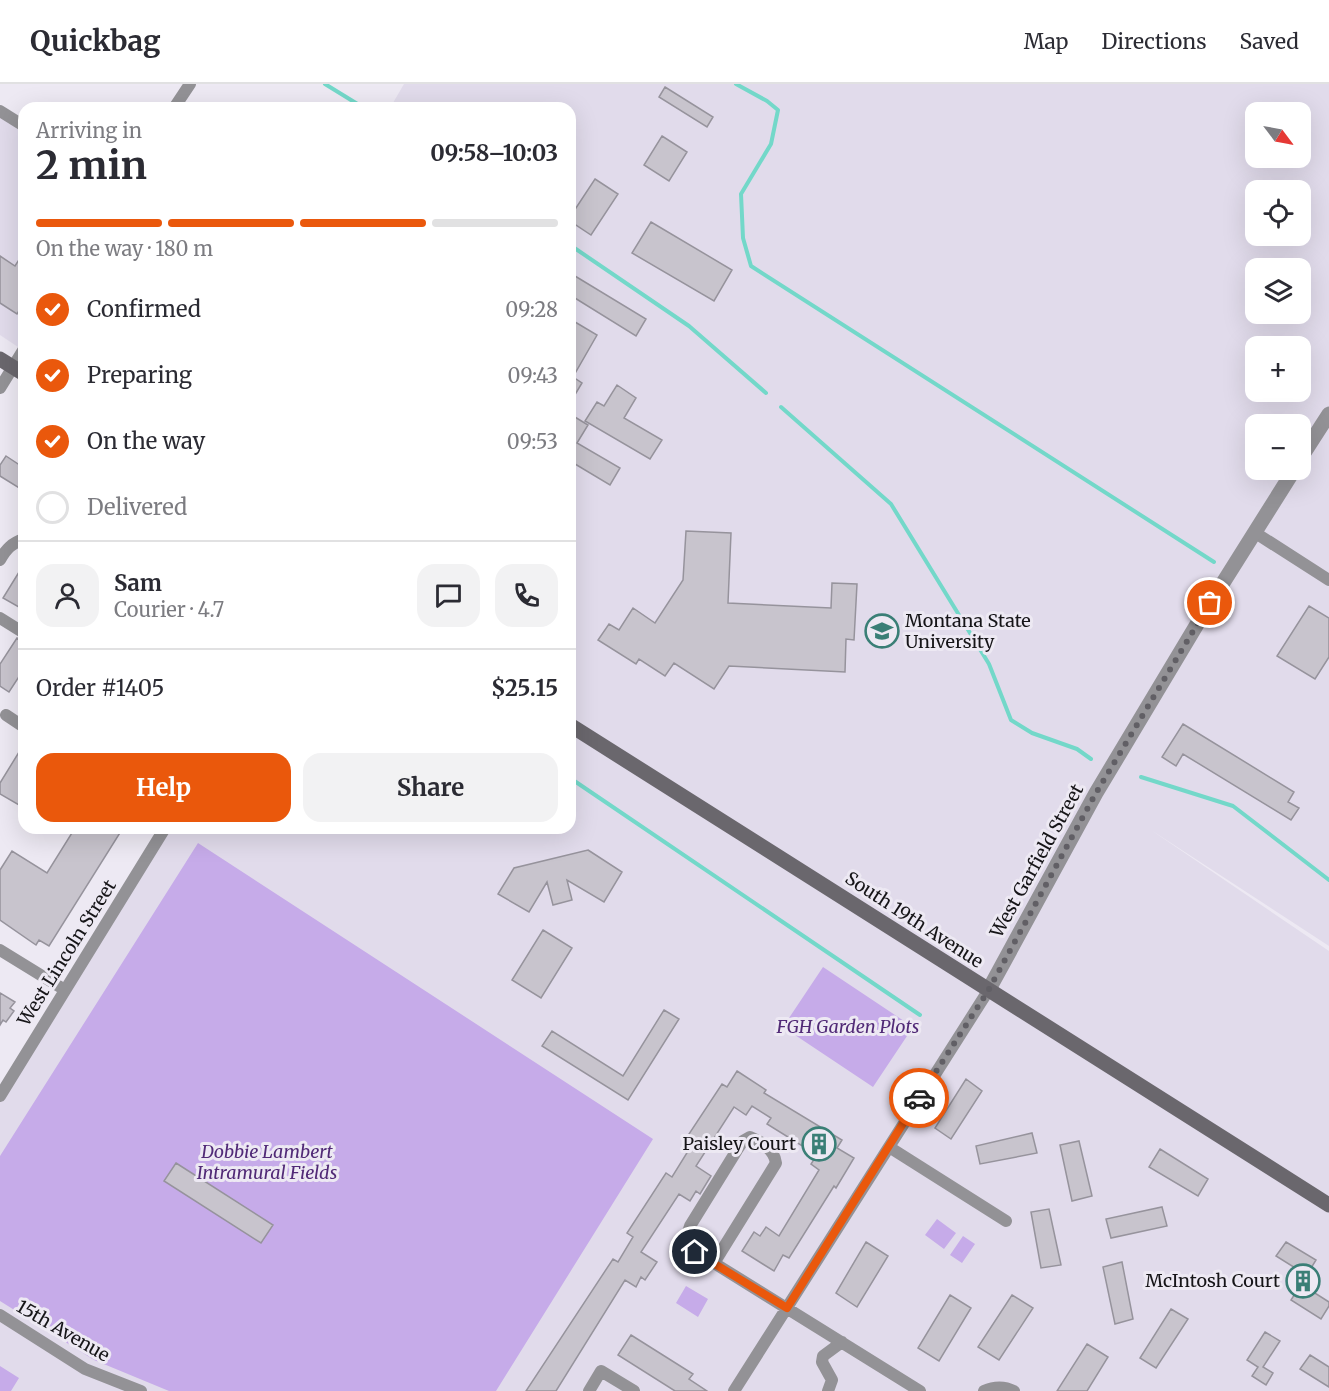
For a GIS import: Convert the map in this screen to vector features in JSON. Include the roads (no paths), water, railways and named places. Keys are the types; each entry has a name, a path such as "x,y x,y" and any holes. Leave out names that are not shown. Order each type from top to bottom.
{"main road":[{"name":"South 19th Avenue","path":"576,729 1329,1205"}],"street":[{"path":"178,102 190,84"},
{"path":"0,111 18,122"},
{"path":"0,388 12,367"},
{"path":"1311,442 1329,414"},
{"name":"West Garfield Street","path":"734,1391 988,991 1096,793 1288,480"},
{"path":"1254,532 1329,580"},
{"path":"0,560 6,549 18,541"},
{"path":"0,618 18,629"},
{"path":"6,715 18,723"},
{"name":"West Lincoln Street","path":"0,1096 161,834"},
{"path":"0,950 65,990"},
{"path":"714,1263 776,1163 775,1155 759,1141 750,1137 743,1141 736,1150 690,1226 686,1235 688,1244 695,1252 920,1391"},
{"path":"889,1147 1006,1221"},
{"name":"15th Avenue","path":"0,1315 85,1369 141,1391"},
{"path":"828,1391 832,1380 822,1362 823,1356 842,1342"},
{"path":"589,1391 601,1371 634,1391"},
{"path":"984,1391 1005,1387 1014,1391"}],"waterway":[{"path":"325,84 354,102"},
{"path":"736,84 767,101 778,110 771,144 741,194 743,238 751,266 1214,562"},
{"path":"576,249 689,326 766,393"},
{"path":"781,407 891,504 989,664 1011,720 1032,733 1077,749 1091,759"},
{"path":"1141,777 1233,806 1329,880"},
{"path":"576,782 920,1015"}],"place":[{"name":"Montana State University","path":"882,631"},
{"name":"Paisley Court","path":"819,1144"},
{"name":"McIntosh Court","path":"1303,1281"}],"park label":[{"name":"FGH Garden Plots","path":"848,1027"},
{"name":"Dobbie Lambert Intramural Fields","path":"267,1162"}]}
